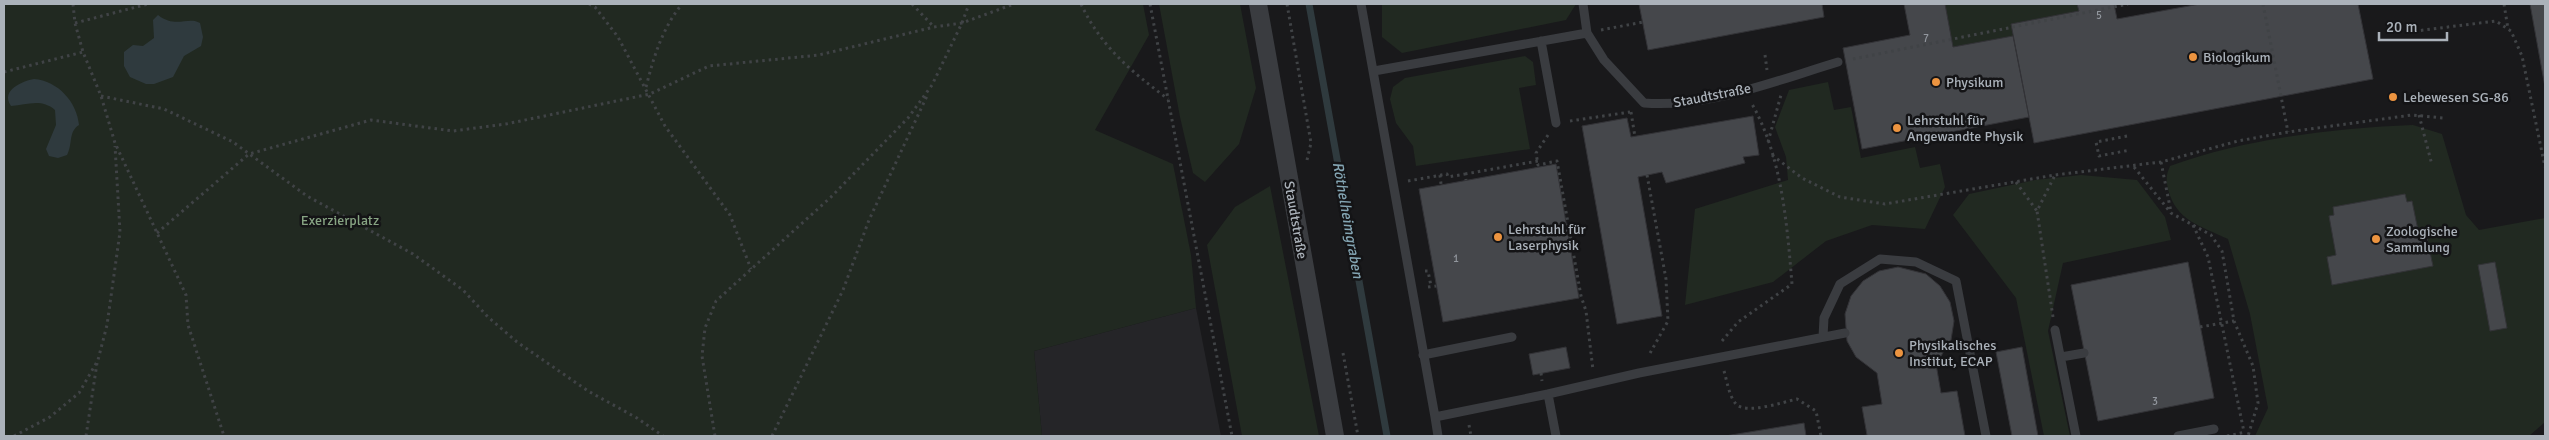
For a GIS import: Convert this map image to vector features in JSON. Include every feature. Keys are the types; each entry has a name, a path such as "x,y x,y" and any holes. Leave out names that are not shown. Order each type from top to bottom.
{"street":[{"name":"Staudtstraße","path":"1258,4 1335,436"}],"lane":[{"path":"1361,4 1438,436"},
{"path":"1583,4 1587,33 1604,60 1644,102"},
{"path":"1374,72 1587,33"},
{"path":"1541,41 1556,123"},
{"name":"Staudtstraße","path":"1644,102 1671,105 1744,91 1838,62"},
{"path":"1823,337 1824,318 1840,284 1880,259 1916,262 1956,281 1986,436"},
{"path":"2056,330 2076,436"},
{"path":"1435,417 1548,394 1594,382 1845,332"},
{"path":"1423,355 1512,337"},
{"path":"2061,358 2084,353"},
{"path":"1548,394 1556,436"},
{"path":"2178,436 2214,429"}],"path":[{"path":"73,4 74,23 82,52 101,96 115,143 186,295 188,326 224,436"},
{"path":"74,23 148,4"},
{"path":"589,4 595,7 618,37 650,94 665,126 680,150 730,215 751,269"},
{"path":"646,87 658,43 673,15 682,4"},
{"path":"912,4 934,27"},
{"path":"772,436 844,290 869,220 962,23 969,4"},
{"path":"157,233 249,154 371,120 453,131 506,124 650,94 709,66 819,55 934,27 962,23 1014,4"},
{"path":"1081,4 1112,52 1140,80 1169,100"},
{"path":"1150,4 1232,436"},
{"path":"1287,4 1311,144 1307,160 1308,170"},
{"path":"2101,9 2108,4"},
{"path":"1838,62 2128,4"},
{"path":"2263,4 2288,132"},
{"path":"2504,4 2508,30 2522,56 2545,167"},
{"path":"2408,32 2496,21 2508,30"},
{"path":"1587,33 1642,22"},
{"path":"4,72 82,52"},
{"path":"1768,142 1786,78"},
{"path":"715,436 702,356 705,328 716,300 831,197 908,118 932,85"},
{"path":"1744,91 1758,114 1772,155 1787,227 1792,284 1738,322 1728,332 1722,340 1720,357 1732,397 1737,406 1746,410 1797,399 1816,411 1821,436"},
{"path":"101,96 164,109 233,142 307,196 413,254 463,290 488,317 517,342 588,391 637,418 662,436"},
{"path":"1556,123 1631,112 1644,102"},
{"path":"1631,112 1635,137"},
{"path":"2419,115 2432,164"},
{"path":"1772,155 1802,178 1840,198 1885,204 2055,175 2161,162 2238,140 2288,132 2419,115 2443,118"},
{"path":"2127,136 2096,142 2098,156 2130,150"},
{"path":"86,436 98,360 107,325 120,232 115,143"},
{"path":"1536,153 1538,164 1557,161 1581,296 1586,311 1594,382"},
{"path":"1394,184 1440,175 1447,174 1448,177 1538,161"},
{"path":"2161,162 2171,213"},
{"path":"2133,166 2171,213 2211,235 2222,251 2234,321 2253,366 2258,403 2248,436"},
{"path":"1465,174 1466,180"},
{"path":"1440,175 1441,184"},
{"path":"1639,373 1668,321 1666,279 1646,175"},
{"path":"2037,211 2055,175"},
{"path":"2016,182 2037,211 2056,330"},
{"path":"2193,225 2208,257 2244,432"},
{"path":"1430,278 1431,286"},
{"path":"2200,327 2234,321"},
{"path":"1342,350 1358,436"},
{"path":"14,436 50,417 79,393 98,360"}],"shaded area":[{"path":"158,15 170,21 195,21 200,23 203,37 201,46 184,56 173,77 154,84 146,84 130,77 124,66 124,52 133,45 143,46 154,38 153,20"},
{"path":"34,79 58,88 65,94 74,108 79,125 73,131 67,155 58,158 49,156 46,149 56,125 55,110 50,106 39,103 11,106 8,100 8,95 14,87"},
{"path":"1196,308 1221,436 1042,436 1034,351"}],"green space":[{"name":"Exerzierplatz","path":"4,4 1143,4 1149,35 1095,130 1173,164 1191,255 1196,308 1034,351 1042,436 4,436"},
{"path":"1159,4 1240,4 1256,88 1239,144 1205,182 1193,173 1180,117"},
{"path":"1382,4 1576,4 1566,20 1402,53 1382,37"},
{"path":"1945,4 2077,4 2079,11 2011,24 2013,36 1953,47"},
{"path":"1525,56 1533,62 1536,85 1519,88 1530,149 1416,166 1413,146 1396,123 1390,99 1393,87 1405,78"},
{"path":"1828,82 1834,110 1851,107 1861,158 1915,147 1920,168 1940,164 1945,187 1925,229 1872,225 1826,241 1773,282 1685,305 1695,209 1788,180 1786,157 1775,127 1789,90"},
{"path":"2413,125 2442,134 2466,215 2479,230 2545,218 2545,422 2529,436 2255,436 2268,408 2250,314 2228,239 2199,226 2183,215 2177,208 2167,186 2167,175 2170,166 2259,142 2321,132"},
{"path":"2081,175 2137,180 2165,217 2171,240 2063,263 2048,331 2070,436 2044,436 2016,298 1953,215 1969,194 2035,180"},
{"path":"1270,186 1319,436 1242,436 1207,245 1235,207"}],"building":[{"path":"1639,4 1822,4 1824,17 1648,50"},
{"name":"Physikum","path":"1904,4 1945,4 1953,47 2013,36 2029,117 1862,149 1843,48 1910,35"},
{"name":"Biologikum","path":"2077,4 2114,4 2117,19 2200,4 2358,4 2373,79 2034,143 2011,24 2079,11"},
{"path":"2530,4 2545,4 2545,87"},
{"path":"1753,116 1759,155 1743,157 1745,163 1666,183 1662,172 1638,177 1662,316 1617,324 1582,126 1627,118 1631,137"},
{"name":"Lehrstuhl für Laserphysik","path":"1556,164 1579,298 1443,322 1419,189"},
{"name":"Zoologische Sammlung","path":"2405,194 2407,202 2412,201 2420,240 2427,238 2433,266 2332,285 2327,257 2336,255 2329,216 2334,215 2333,207"},
{"path":"2188,262 2214,398 2098,421 2071,285"},
{"path":"2495,262 2507,328 2490,331 2478,265"},
{"name":"Physikalisches Institut, ECAP","path":"1898,267 1926,274 1940,286 1950,302 1954,321 1951,340 1936,364 1941,393 1957,391 1965,436 1861,436 1867,435 1862,407 1882,404 1877,373 1856,357 1847,341 1845,314 1851,296 1863,281 1879,271"},
{"path":"1566,347 1570,368 1533,375 1529,354"},
{"path":"2022,347 2038,436 2012,436 1996,352"},
{"path":"1804,423 1806,436 1725,436"}],"waterway":[{"name":"Röthelheimgraben","path":"1309,4 1387,436"}],"place":[{"name":"Biologikum","path":"2193,57"},
{"name":"Physikum","path":"1936,82"},
{"name":"Lebewesen SG-86","path":"2393,97"},
{"name":"Lehrstuhl für Angewandte Physik","path":"1897,128"},
{"name":"Lehrstuhl für Laserphysik","path":"1498,237"},
{"name":"Zoologische Sammlung","path":"2376,239"},
{"name":"Physikalisches Institut, ECAP","path":"1899,353"}]}
